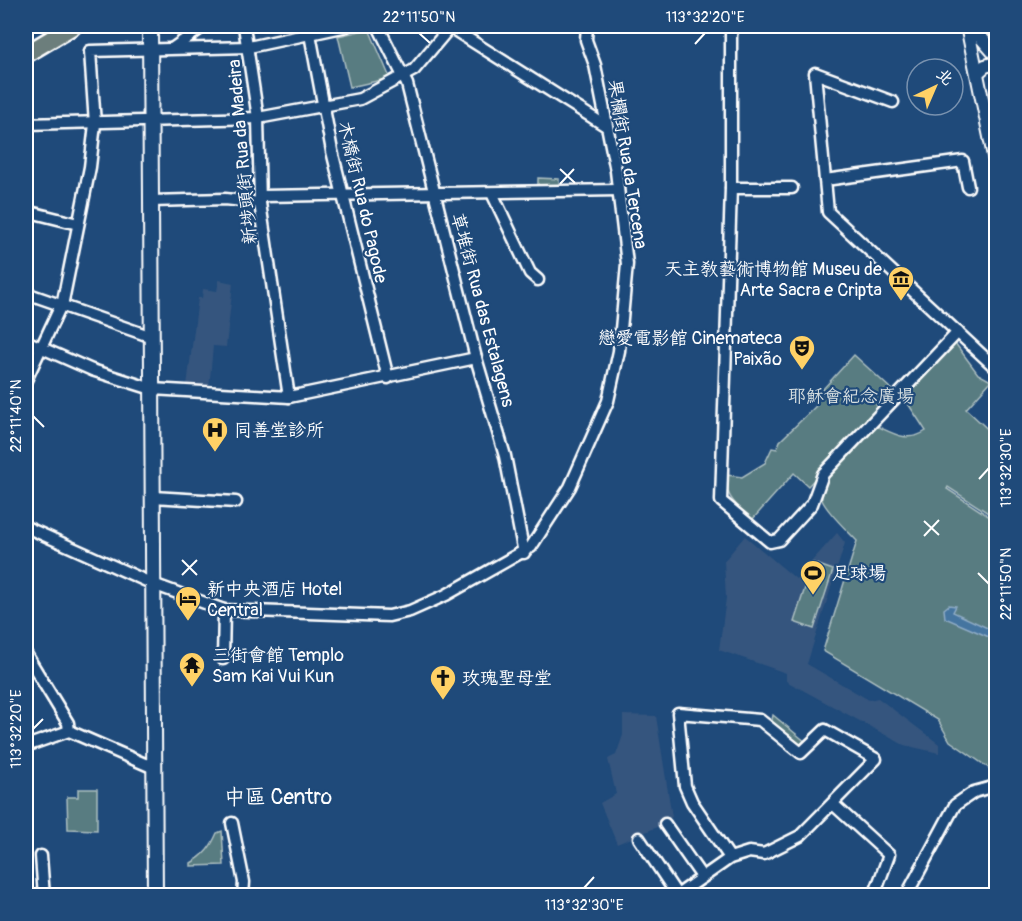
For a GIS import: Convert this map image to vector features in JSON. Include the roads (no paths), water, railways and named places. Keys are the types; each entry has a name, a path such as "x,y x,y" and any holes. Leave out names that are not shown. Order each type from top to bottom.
{"main road":[{"path":"26,54 73,26"},
{"path":"149,28 155,896"}],"street":[{"path":"172,48 204,26"},
{"name":"新埗頭街 Rua da Madeira","path":"244,26 258,118 261,200 289,397"},
{"path":"26,380 61,305 78,224 95,124 90,51 249,47 347,26"},
{"name":"草堆街 Rua das Estalagens","path":"378,26 404,76 476,358 505,456 524,553"},
{"path":"26,124 258,118 360,99 414,70 449,26 606,126"},
{"path":"734,26 731,34 731,188 721,501 763,538 775,543 812,504 823,474 958,332"},
{"path":"967,26 996,166"},
{"path":"971,26 996,55"},
{"name":"果欄街 Rua da Tercena","path":"524,553 543,531 570,488 608,401 619,351 627,264 618,190 595,65 586,31"},
{"name":"木橋街 Rua do Pagode","path":"310,34 343,194 388,378"},
{"path":"977,73 985,66 996,63"},
{"path":"893,102 815,73 828,212 996,368"},
{"path":"825,180 963,161 968,187"},
{"path":"731,188 792,188"},
{"path":"151,201 261,200 343,194 618,190"},
{"path":"492,193 530,273 538,280"},
{"path":"26,211 78,224"},
{"path":"26,293 152,337"},
{"path":"26,341 92,370 152,389 289,397 476,358"},
{"path":"153,497 236,502"},
{"path":"26,527 153,584 224,610 389,616 410,611 446,595 524,553"},
{"path":"223,659 224,610"},
{"path":"26,654 68,723 69,731"},
{"path":"639,838 676,895 730,858 749,852 764,854 808,830 876,759 825,730 801,753 760,720 678,713 685,786 692,802 730,858"},
{"path":"26,746 69,731 154,768"},
{"path":"906,896 955,805 974,792 996,786"},
{"path":"833,804 888,852 889,860 874,896"},
{"path":"232,823 244,882 243,896"},
{"path":"665,824 702,877"},
{"path":"41,856 44,896"}],"place":[{"name":"天主教藝術博物館 Museu de Arte Sacra e Cripta","path":"901,302"},
{"name":"戀愛電影館 Cinemateca Paixão","path":"802,371"},
{"name":"同善堂診所","path":"215,453"},
{"name":"足球場","path":"813,596"},
{"name":"新中央酒店 Hotel Central","path":"188,622"},
{"name":"三街會館 Templo Sam Kai Vui Kun","path":"192,688"},
{"name":"玫瑰聖母堂","path":"443,701"}],"district":[{"name":"中區 Centro","path":"278,797"}],"park label":[{"name":"耶穌會紀念廣場","path":"851,396"}]}
